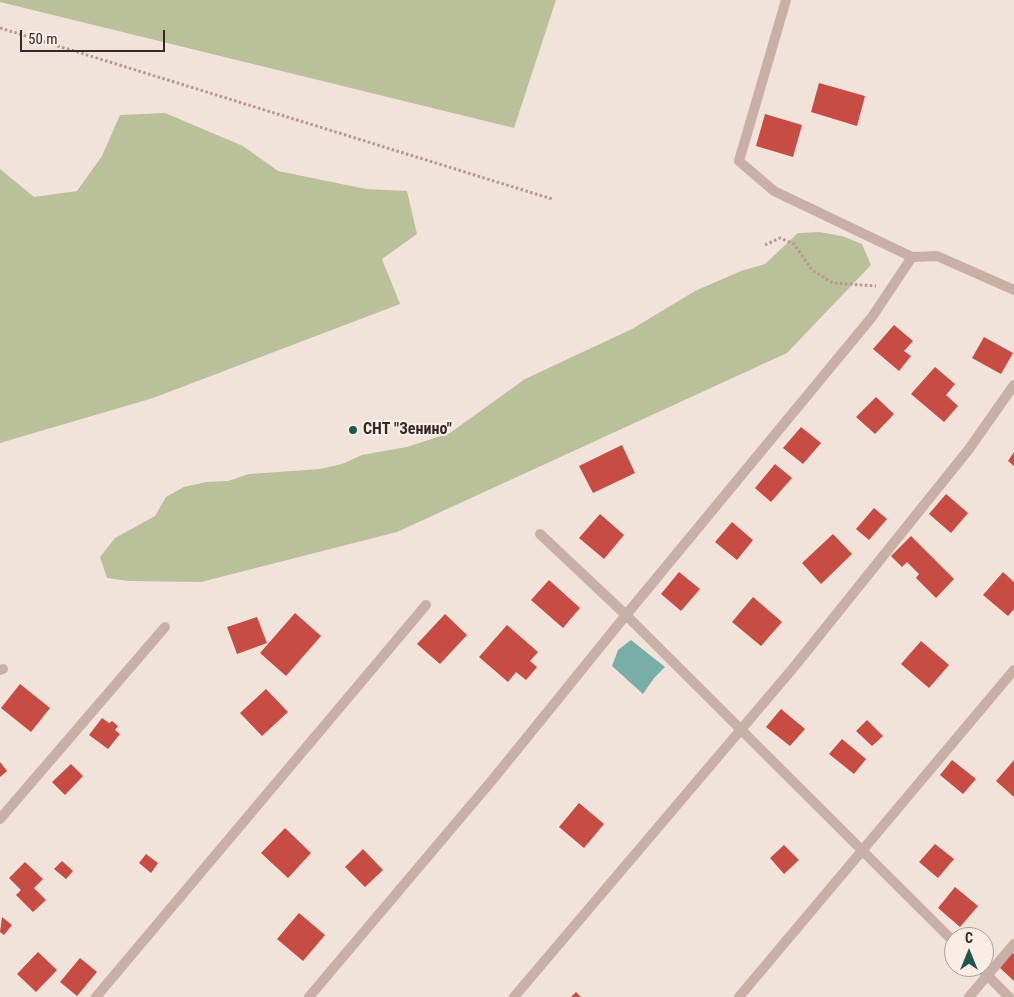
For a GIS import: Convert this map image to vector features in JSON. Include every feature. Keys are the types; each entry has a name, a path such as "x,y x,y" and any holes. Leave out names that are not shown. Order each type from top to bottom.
{"lane":[{"path":"786,0 739,161 774,190 912,257 937,256 1014,290"},
{"path":"309,997 494,778 872,316 912,257"},
{"path":"514,997 740,731 969,449 1014,385"},
{"path":"540,534 626,615 740,731 862,849 944,932"},
{"path":"96,997 426,605"},
{"path":"0,819 165,627"},
{"path":"739,997 1014,670"},
{"path":"994,967 1014,944"},
{"path":"969,997 985,977"},
{"path":"989,977 1009,997"}],"path":[{"path":"0,28 552,199"},
{"path":"765,245 780,238 794,244 812,270 833,283 891,288"}],"green space":[{"path":"0,0 556,0 514,128 0,2"},
{"path":"165,113 243,146 278,171 366,189 407,191 417,234 382,259 400,304 153,398 0,443 0,169 34,197 77,191 102,156 120,115"},
{"path":"819,232 842,236 862,244 871,265 787,353 397,532 201,582 129,581 107,578 100,557 115,538 155,516 166,497 184,487 206,482 228,481 249,474 320,469 342,464 362,455 407,447 450,433 525,379 632,329 695,291 741,271 765,264 798,233"}],"water":[{"path":"631,640 665,667 654,678 643,694 612,666 618,650"}],"building":[{"path":"819,83 865,96 857,126 811,112"},
{"path":"765,114 802,125 793,157 756,146"},
{"path":"894,325 913,341 904,351 911,356 899,371 873,349"},
{"path":"984,337 1013,353 1001,374 972,358"},
{"path":"935,367 955,384 946,395 958,406 944,422 911,394"},
{"path":"876,397 894,414 875,434 856,417"},
{"path":"801,427 821,443 803,464 783,448"},
{"path":"622,445 635,473 593,493 579,466"},
{"path":"1014,452 1014,466 1008,461"},
{"path":"775,464 792,478 771,502 755,488"},
{"path":"946,494 968,513 951,533 929,514"},
{"path":"874,508 887,519 869,540 856,529"},
{"path":"600,514 624,535 604,559 579,538"},
{"path":"732,522 753,540 737,560 715,542"},
{"path":"833,534 852,554 821,584 802,563"},
{"path":"911,536 954,579 936,598 916,578 919,574 907,562 902,567 891,556"},
{"path":"679,572 700,589 681,611 661,594"},
{"path":"1003,572 1014,582 1014,609 1008,616 983,595"},
{"path":"549,580 580,608 563,628 531,600"},
{"path":"753,597 782,622 761,646 732,622"},
{"path":"295,613 321,636 286,676 260,653"},
{"path":"445,614 467,635 440,664 417,644"},
{"path":"257,617 267,643 237,654 227,627"},
{"path":"507,625 538,652 530,661 537,667 526,680 516,672 508,682 479,657"},
{"path":"921,641 949,665 929,688 901,664"},
{"path":"20,684 50,708 31,732 1,708"},
{"path":"266,689 288,712 262,736 240,713"},
{"path":"781,709 805,729 790,746 766,727"},
{"path":"102,718 109,723 112,721 118,726 115,730 120,734 108,749 89,735"},
{"path":"867,720 883,736 872,746 856,731"},
{"path":"842,739 866,759 854,774 829,754"},
{"path":"952,760 976,779 963,794 940,775"},
{"path":"1014,760 1014,797 996,781"},
{"path":"0,762 7,771 0,777"},
{"path":"71,764 83,776 65,795 52,782"},
{"path":"579,803 604,824 584,848 559,827"},
{"path":"285,828 311,853 288,878 261,853"},
{"path":"935,844 954,859 938,878 919,862"},
{"path":"784,845 799,860 784,874 770,858"},
{"path":"363,849 383,870 365,887 345,867"},
{"path":"146,854 158,863 151,873 139,863"},
{"path":"62,861 73,871 66,879 54,869"},
{"path":"25,862 43,879 34,888 46,900 33,912 16,895 21,890 9,878"},
{"path":"955,887 978,906 960,927 938,908"},
{"path":"299,913 325,935 303,961 277,939"},
{"path":"2,917 12,925 4,935 0,932"},
{"path":"38,952 57,970 36,992 17,974"},
{"path":"1012,952 1014,954 1014,981 999,967"},
{"path":"80,958 97,972 77,996 60,982"},
{"path":"576,992 581,997 571,997"}],"place":[{"name":"СНТ \"Зенино\"","path":"353,430"}]}
